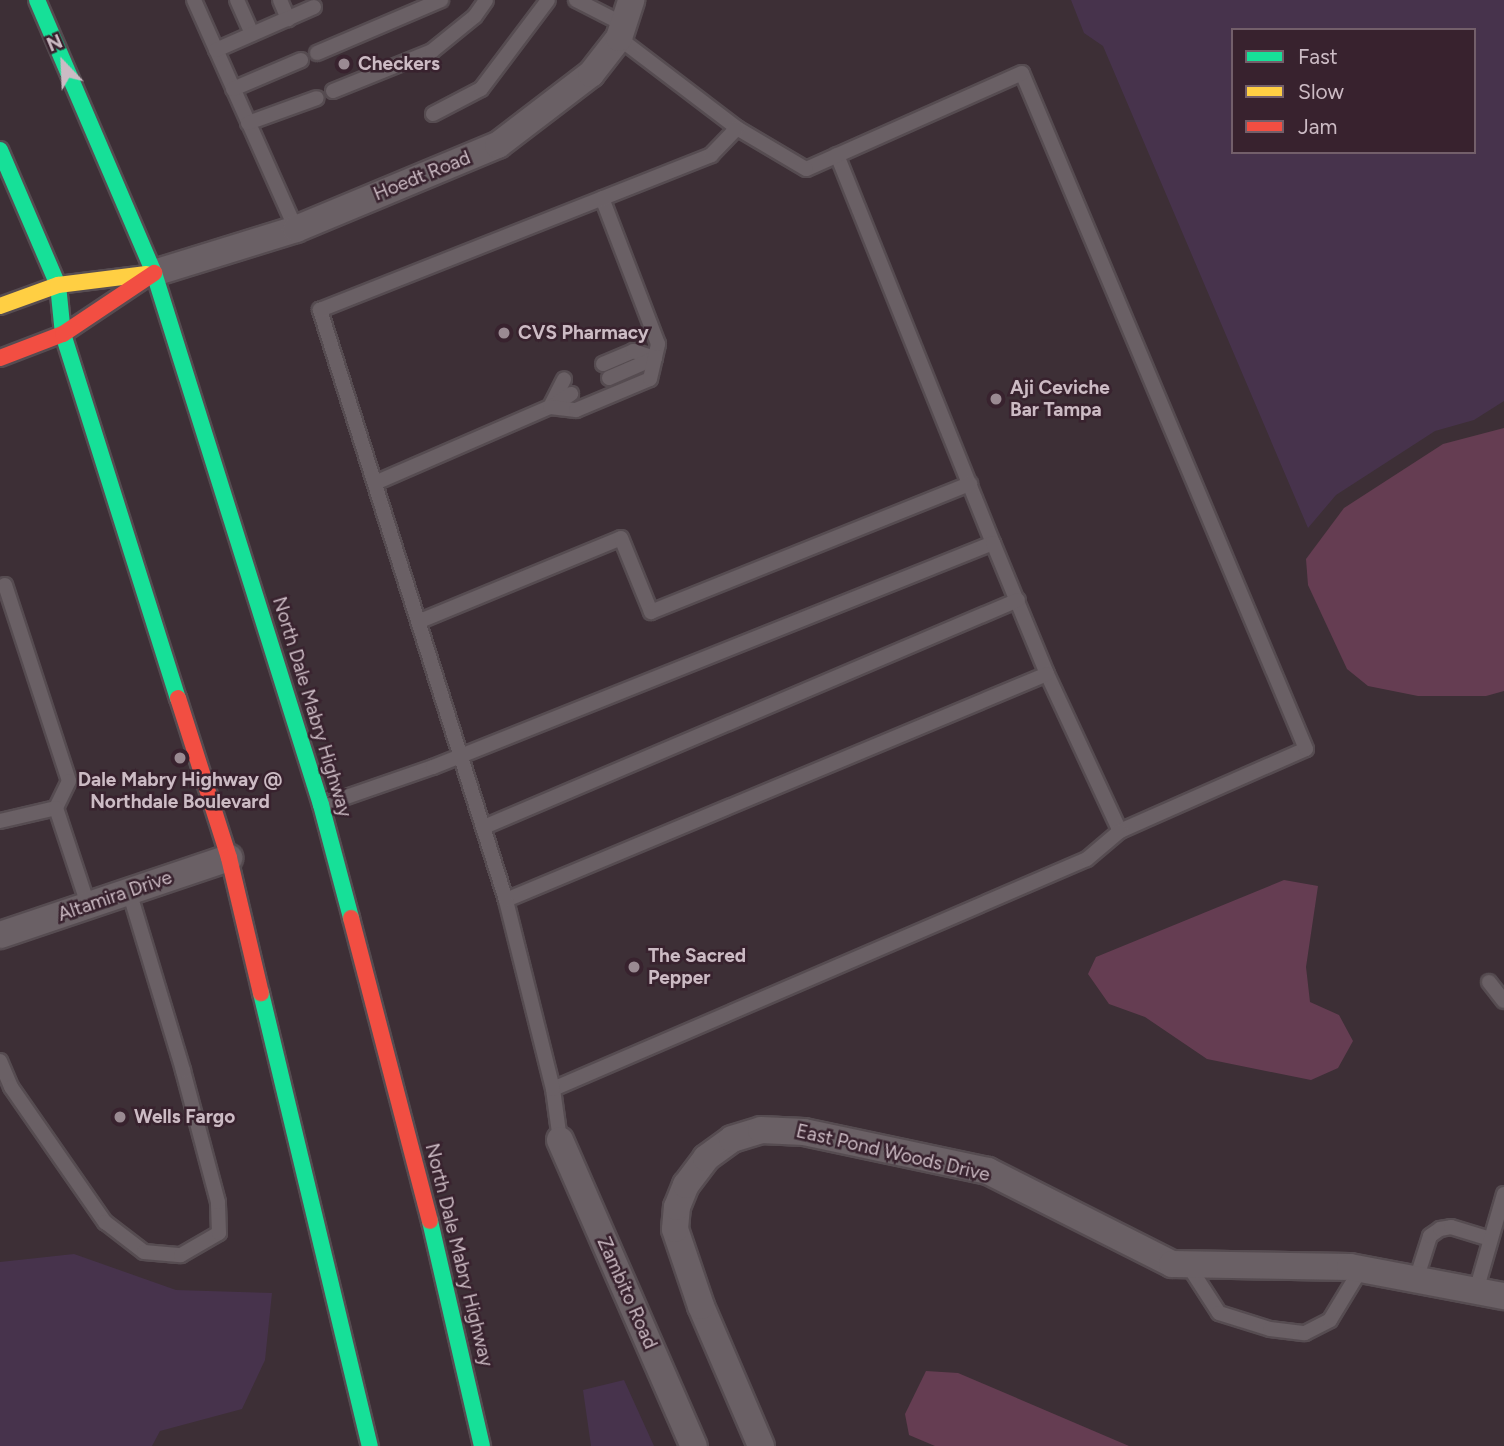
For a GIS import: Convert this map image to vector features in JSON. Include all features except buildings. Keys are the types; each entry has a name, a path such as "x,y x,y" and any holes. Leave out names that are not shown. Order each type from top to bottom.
{"main road":[{"name":"North Dale Mabry Highway","path":"37,0 154,273 321,805 452,1307 482,1446"},
{"path":"0,150 58,285 63,334 229,858 370,1446"},
{"path":"0,306 58,285 154,273"},
{"path":"0,358 63,334 154,273"}],"street":[{"name":"Hoedt Road","path":"154,273 296,229 498,145 591,74 625,20"},
{"name":"Altamira Drive","path":"0,935 229,858"},
{"name":"East Pond Woods Drive","path":"761,1446 701,1306 675,1229 677,1207 686,1185 706,1158 732,1139 761,1130 788,1129 988,1171 1172,1264 1361,1269 1504,1296"},
{"name":"Zambito Road","path":"560,1140 694,1446"}],"lane":[{"path":"194,0 296,229"},
{"path":"237,0 252,34"},
{"path":"280,0 288,19"},
{"path":"317,52 441,0"},
{"path":"333,92 432,51 475,16 485,0"},
{"path":"433,114 481,89 548,0"},
{"path":"553,1089 1087,859 1120,831 1306,749 1022,73 806,169 737,128 625,20 576,0"},
{"path":"216,50 314,7"},
{"path":"233,89 300,60"},
{"path":"248,123 317,98"},
{"path":"560,1140 553,1089 506,901 320,310 710,155 737,128"},
{"path":"838,155 1047,674 1120,831"},
{"path":"550,407 576,410 650,379 658,344 602,198"},
{"path":"606,371 633,351 655,358"},
{"path":"550,407 564,379"},
{"path":"375,483 550,407 571,394"},
{"path":"420,621 621,538 651,612 970,484"},
{"path":"321,805 462,755 993,543"},
{"path":"2,581 69,781 56,808 88,905"},
{"path":"484,827 1018,600"},
{"path":"506,901 1047,674"},
{"path":"0,821 56,808"},
{"path":"0,1061 11,1087 105,1222 144,1252 181,1255 219,1233 218,1202 190,1096 129,891"},
{"path":"1489,982 1504,1001"},
{"path":"1476,1291 1504,1194"},
{"path":"1416,1280 1430,1236 1440,1229 1451,1227 1490,1239"},
{"path":"1188,1265 1219,1313 1270,1329 1305,1333 1329,1320 1361,1269"}],"shaded area":[{"path":"1071,0 1504,0 1504,401 1474,420 1435,431 1336,495 1308,528 1103,46 1084,33"},
{"path":"1504,428 1504,691 1486,696 1418,696 1368,686 1347,669 1308,585 1306,559 1344,508 1443,444"},
{"path":"1284,880 1318,886 1306,967 1310,1002 1339,1015 1353,1041 1338,1068 1311,1080 1207,1059 1145,1017 1109,1004 1088,974 1096,957"},
{"path":"74,1254 176,1290 272,1293 265,1360 242,1409 160,1431 152,1446 0,1446 0,1262"},
{"path":"926,1371 958,1373 1129,1446 935,1446 909,1435 905,1414"},
{"path":"624,1380 654,1446 591,1446 583,1390"}],"traffic: fast":[{"path":"37,0 154,273 321,805 351,918"},
{"path":"0,150 58,285 63,334 178,698"},
{"path":"261,993 370,1446"},
{"path":"430,1221 482,1446"}],"traffic: slow":[{"path":"0,306 58,285 146,274"}],"traffic: jam":[{"path":"0,358 63,334 154,273"},
{"path":"178,698 229,858 261,993"},
{"path":"351,918 430,1221"}],"place":[{"name":"Checkers","path":"344,64"},
{"name":"CVS Pharmacy","path":"504,333"},
{"name":"Aji Ceviche Bar Tampa","path":"996,399"},
{"name":"Dale Mabry Highway @ Northdale Boulevard","path":"180,758"},
{"name":"The Sacred Pepper","path":"634,967"},
{"name":"Wells Fargo","path":"120,1117"}]}
